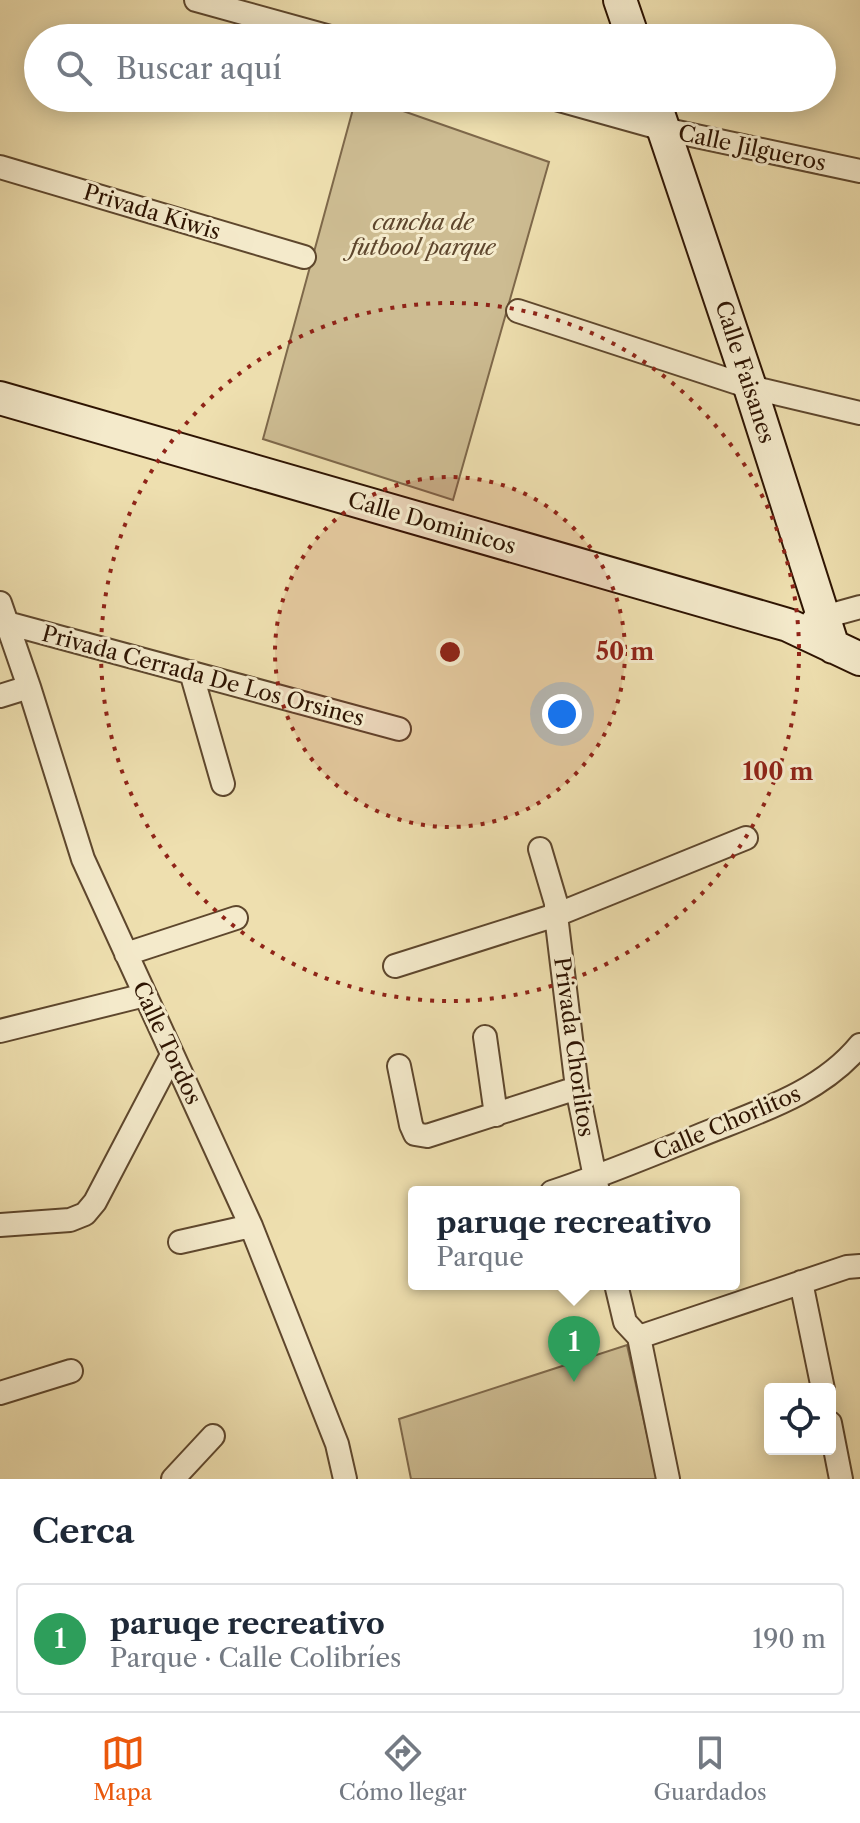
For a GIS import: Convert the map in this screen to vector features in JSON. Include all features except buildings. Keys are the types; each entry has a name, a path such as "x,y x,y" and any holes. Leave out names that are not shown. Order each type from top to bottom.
{"street":[{"path":"196,0 283,24"},
{"path":"620,0 628,24"},
{"name":"Calle Jilgueros","path":"602,112 663,129 860,171"},
{"name":"Calle Faisanes","path":"658,112 839,641"},
{"name":"Privada Kiwis","path":"0,167 304,257"},
{"path":"518,311 750,387 860,413"},
{"name":"Calle Dominicos","path":"0,398 839,641"},
{"path":"839,641 860,607"},
{"name":"Privada Cerrada De Los Orsines","path":"4,613 191,672 399,729"},
{"name":"Calle Tordos","path":"4,613 83,859 251,1226 337,1444 345,1479"},
{"path":"191,672 223,784"},
{"path":"0,696 29,687"},
{"path":"395,966 556,915 746,838"},
{"name":"Privada Chorlitos","path":"540,849 556,903 577,1088 596,1185"},
{"path":"126,954 236,918"},
{"path":"0,1031 145,995"},
{"path":"485,1037 496,1115"},
{"name":"Calle Chorlitos","path":"596,1185 799,1095 844,1065 860,1045"},
{"path":"0,1225 70,1220 85,1214 95,1202 172,1055"},
{"path":"399,1066 411,1125 415,1134 427,1136 577,1088"},
{"path":"180,1242 251,1226"},
{"path":"639,1337 847,1267 860,1266"},
{"path":"801,1282 822,1383"},
{"path":"617,1290 625,1322 639,1337 668,1479"},
{"path":"0,1393 71,1371"},
{"path":"173,1479 213,1436"},
{"path":"836,1454 841,1479"}],"green space":[{"name":"cancha de futbool parque","path":"352,112 406,112 549,162 453,500 263,439"},
{"path":"627,1345 657,1479 411,1479 399,1419"}],"place":[{"name":"paruqe recreativo","path":"574,1382"}]}
